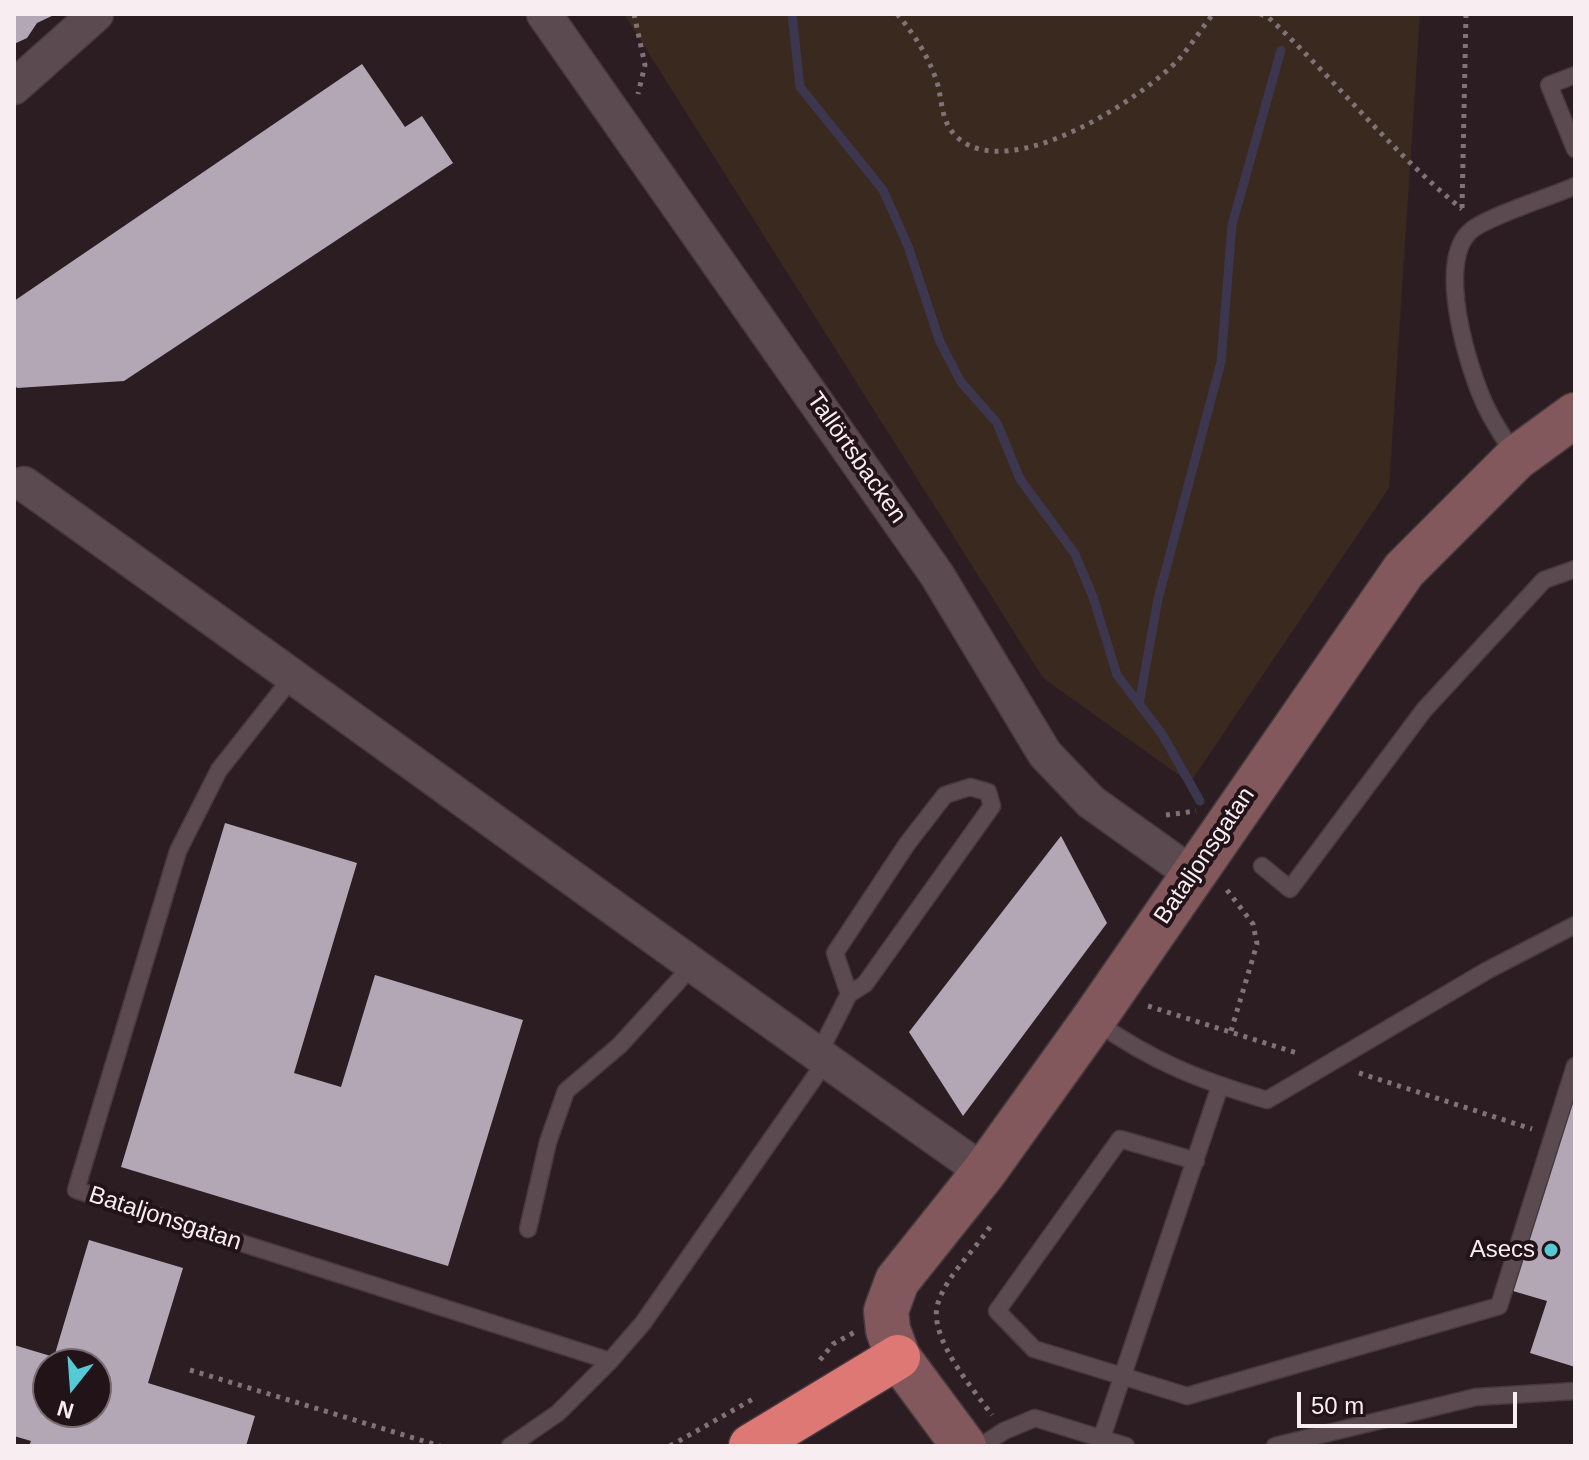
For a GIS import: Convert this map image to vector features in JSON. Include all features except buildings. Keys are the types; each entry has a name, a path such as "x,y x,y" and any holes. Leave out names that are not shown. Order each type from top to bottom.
{"highway":[{"path":"751,1446 898,1357"}],"street":[{"path":"14,87 96,14"},
{"name":"Tallörtsbacken","path":"544,14 937,575 1045,754 1091,802 1213,889"},
{"name":"Bataljonsgatan","path":"898,1357 888,1330 890,1296 897,1281 984,1172 1108,1031 1213,889 1404,570 1516,458 1575,415"},
{"path":"19,490 294,675 490,821 984,1172"},
{"path":"898,1357 984,1438"}],"lane":[{"path":"1575,75 1549,85 1575,149"},
{"path":"1516,458 1486,406 1460,324 1453,281 1459,249 1472,229 1575,186"},
{"path":"1262,866 1290,889 1424,710 1544,580 1575,569"},
{"name":"Bataljonsgatan","path":"294,675 219,770 178,851 76,1190 610,1361"},
{"path":"510,1446 558,1413 643,1323 822,1058 849,994 865,984 992,806 988,792 970,787 945,795 907,844 835,953 849,994"},
{"path":"1108,1031 1174,1069 1267,1100 1488,970 1575,925"},
{"path":"528,1229 548,1142 566,1091 620,1045 692,966"},
{"path":"1196,1161 1120,1139 997,1311 1034,1349 1187,1396 1499,1306 1575,1066"},
{"path":"1102,1437 1220,1086"},
{"path":"1275,1446 1476,1397 1575,1391"},
{"path":"981,1446 984,1438 1035,1418 1126,1446"}],"path":[{"path":"634,14 645,65 635,103"},
{"path":"897,14 923,49 938,85 939,109 957,137 981,150 1039,144 1082,129 1124,102 1178,59 1213,14"},
{"path":"1260,14 1268,17 1304,50 1419,174 1462,209"},
{"path":"1459,249 1466,14"},
{"path":"1231,1031 1257,944 1253,924 1213,889 1235,878"},
{"path":"1108,1031 1157,993"},
{"path":"984,1438 959,1370 935,1324 937,1304 948,1283 994,1222"},
{"path":"190,1370 440,1446"}],"shaded area":[{"path":"624,14 1420,14 1389,488 1190,783 1043,678"}],"waterway":[{"path":"792,14 800,87 883,190 908,246 940,342 961,382 997,423 1020,479 1075,554 1093,597 1117,675 1162,734 1200,801"},
{"path":"1139,704 1158,599 1221,362 1232,225 1281,50"}],"place":[{"name":"Asecs","path":"1551,1250"}]}
